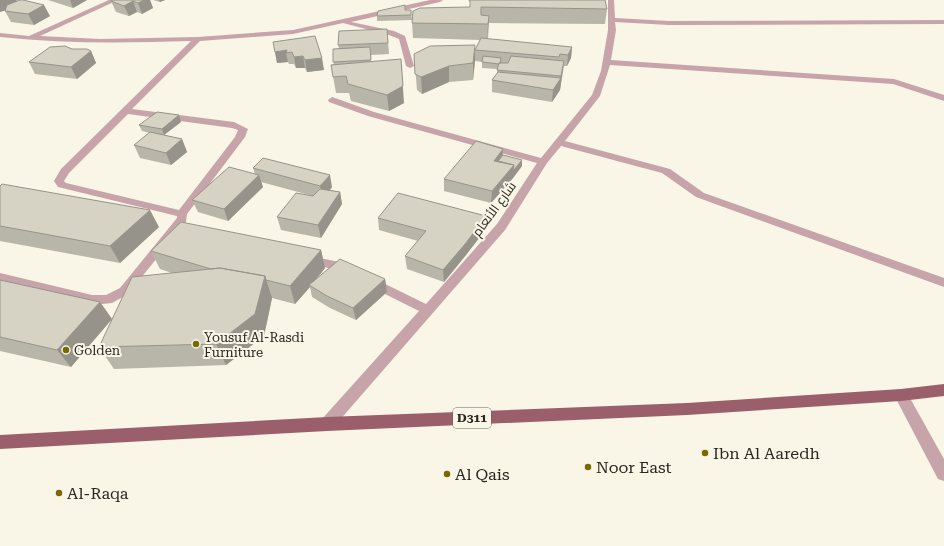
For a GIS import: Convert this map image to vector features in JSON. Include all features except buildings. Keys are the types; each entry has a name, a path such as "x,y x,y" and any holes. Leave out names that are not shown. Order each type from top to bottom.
{"main road":[{"name":"D311","path":"0,442 327,424 687,408 901,395 944,390"}],"street":[{"path":"30,38 115,0"},
{"path":"0,35 100,41 198,39 293,32 440,0"},
{"name":"شارع الأنعام","path":"327,424 501,227 543,162 596,96 606,62 612,30 611,0"},
{"path":"612,20 684,23 944,22"},
{"path":"344,22 391,33 402,38 410,66"},
{"path":"182,214 62,185 59,180 65,171 198,39"},
{"path":"606,62 894,82 944,98"},
{"path":"332,100 371,114 543,162"},
{"path":"0,277 92,300 108,300 124,291 182,219 182,214 240,137 243,129 234,125 125,111"},
{"path":"559,142 666,171 700,195 944,284"},
{"path":"170,234 186,237"},
{"path":"294,257 341,266 427,310"},
{"path":"901,395 944,474"}],"place":[{"name":"Yousuf Al-Rasdi Furniture","path":"196,344"},
{"name":"Golden","path":"66,350"},
{"name":"Ibn Al Aaredh","path":"705,453"},
{"name":"Noor East","path":"588,467"},
{"name":"Al Qais","path":"447,474"},
{"name":"Al-Raqa","path":"59,493"}]}
